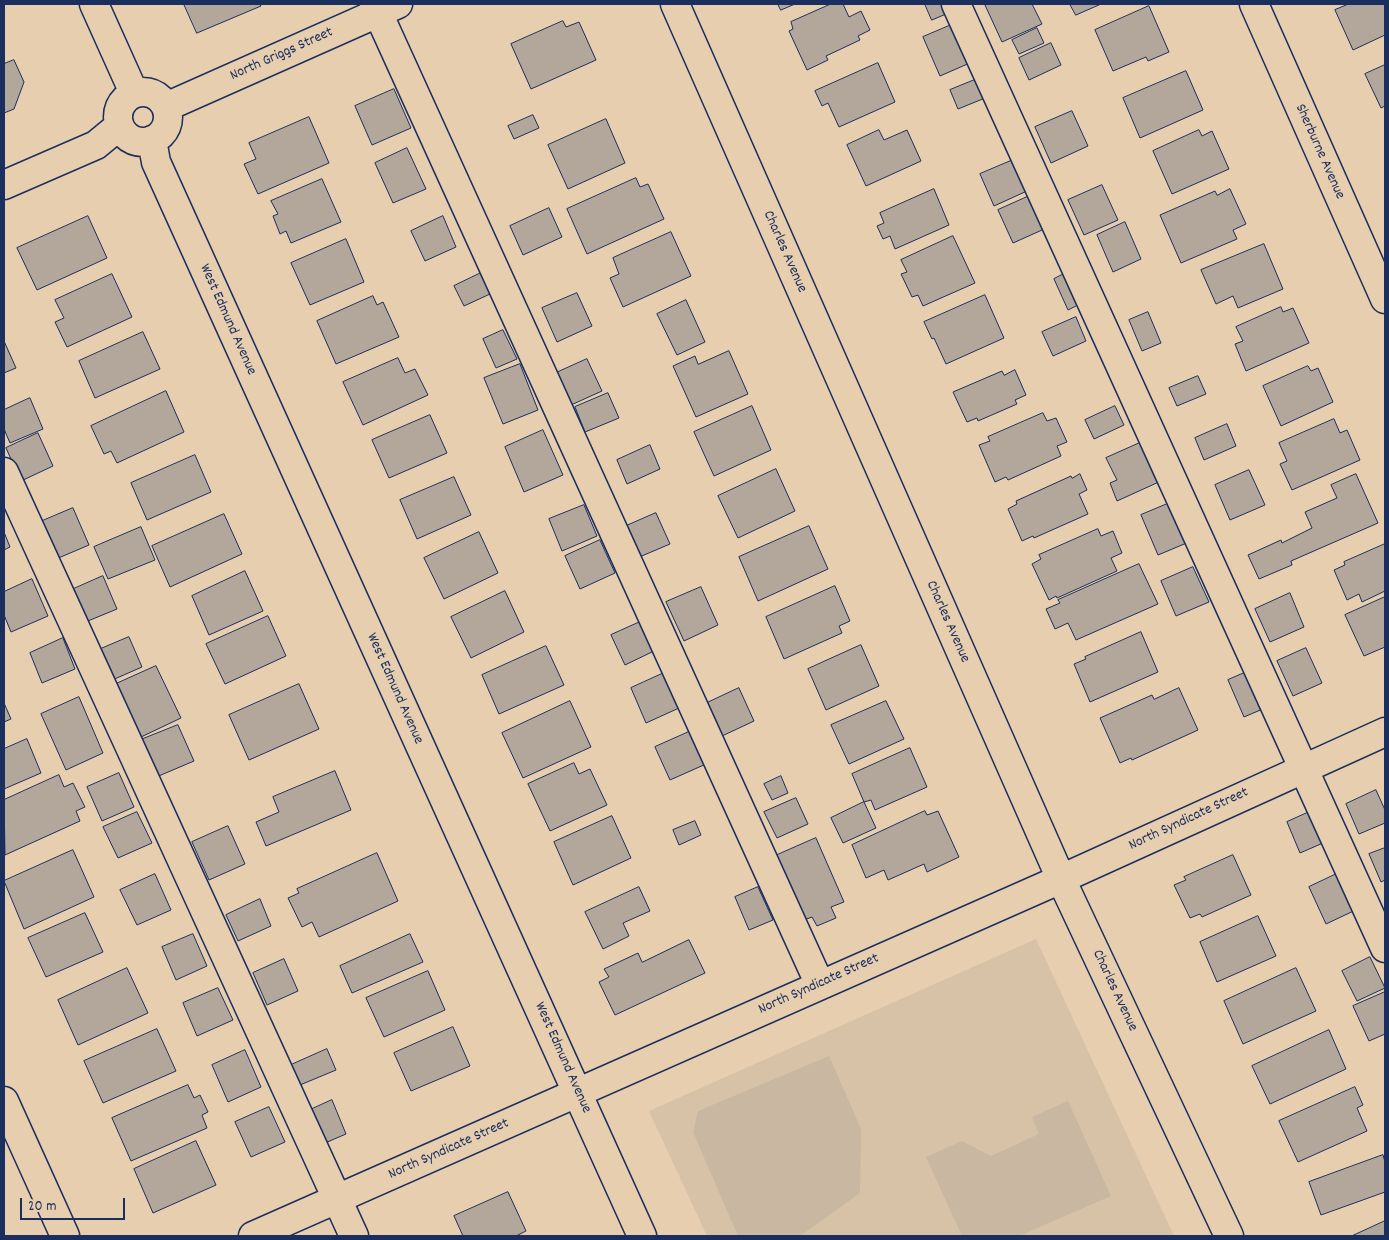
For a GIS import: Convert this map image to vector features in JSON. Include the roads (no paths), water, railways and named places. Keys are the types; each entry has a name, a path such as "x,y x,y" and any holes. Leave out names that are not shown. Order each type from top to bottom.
{"street":[{"path":"94,4 134,93"},
{"name":"Charles Avenue","path":"675,4 1061,879 1229,1236"},
{"path":"956,4 1385,948"},
{"name":"Sherburne Avenue","path":"1254,4 1385,299"},
{"path":"383,7 820,985"},
{"name":"North Griggs Street","path":"166,107 383,7"},
{"path":"134,93 146,93 158,97 166,107 167,122 159,136 152,140 145,142 136,141 123,133 119,126 120,106 126,98 134,93"},
{"path":"4,185 96,144 119,126"},
{"name":"West Edmund Avenue","path":"152,140 156,162 160,171 642,1236"},
{"path":"4,472 354,1236"},
{"name":"North Syndicate Street","path":"252,1236 1061,879 1385,732"},
{"path":"4,1102 65,1236"}]}
